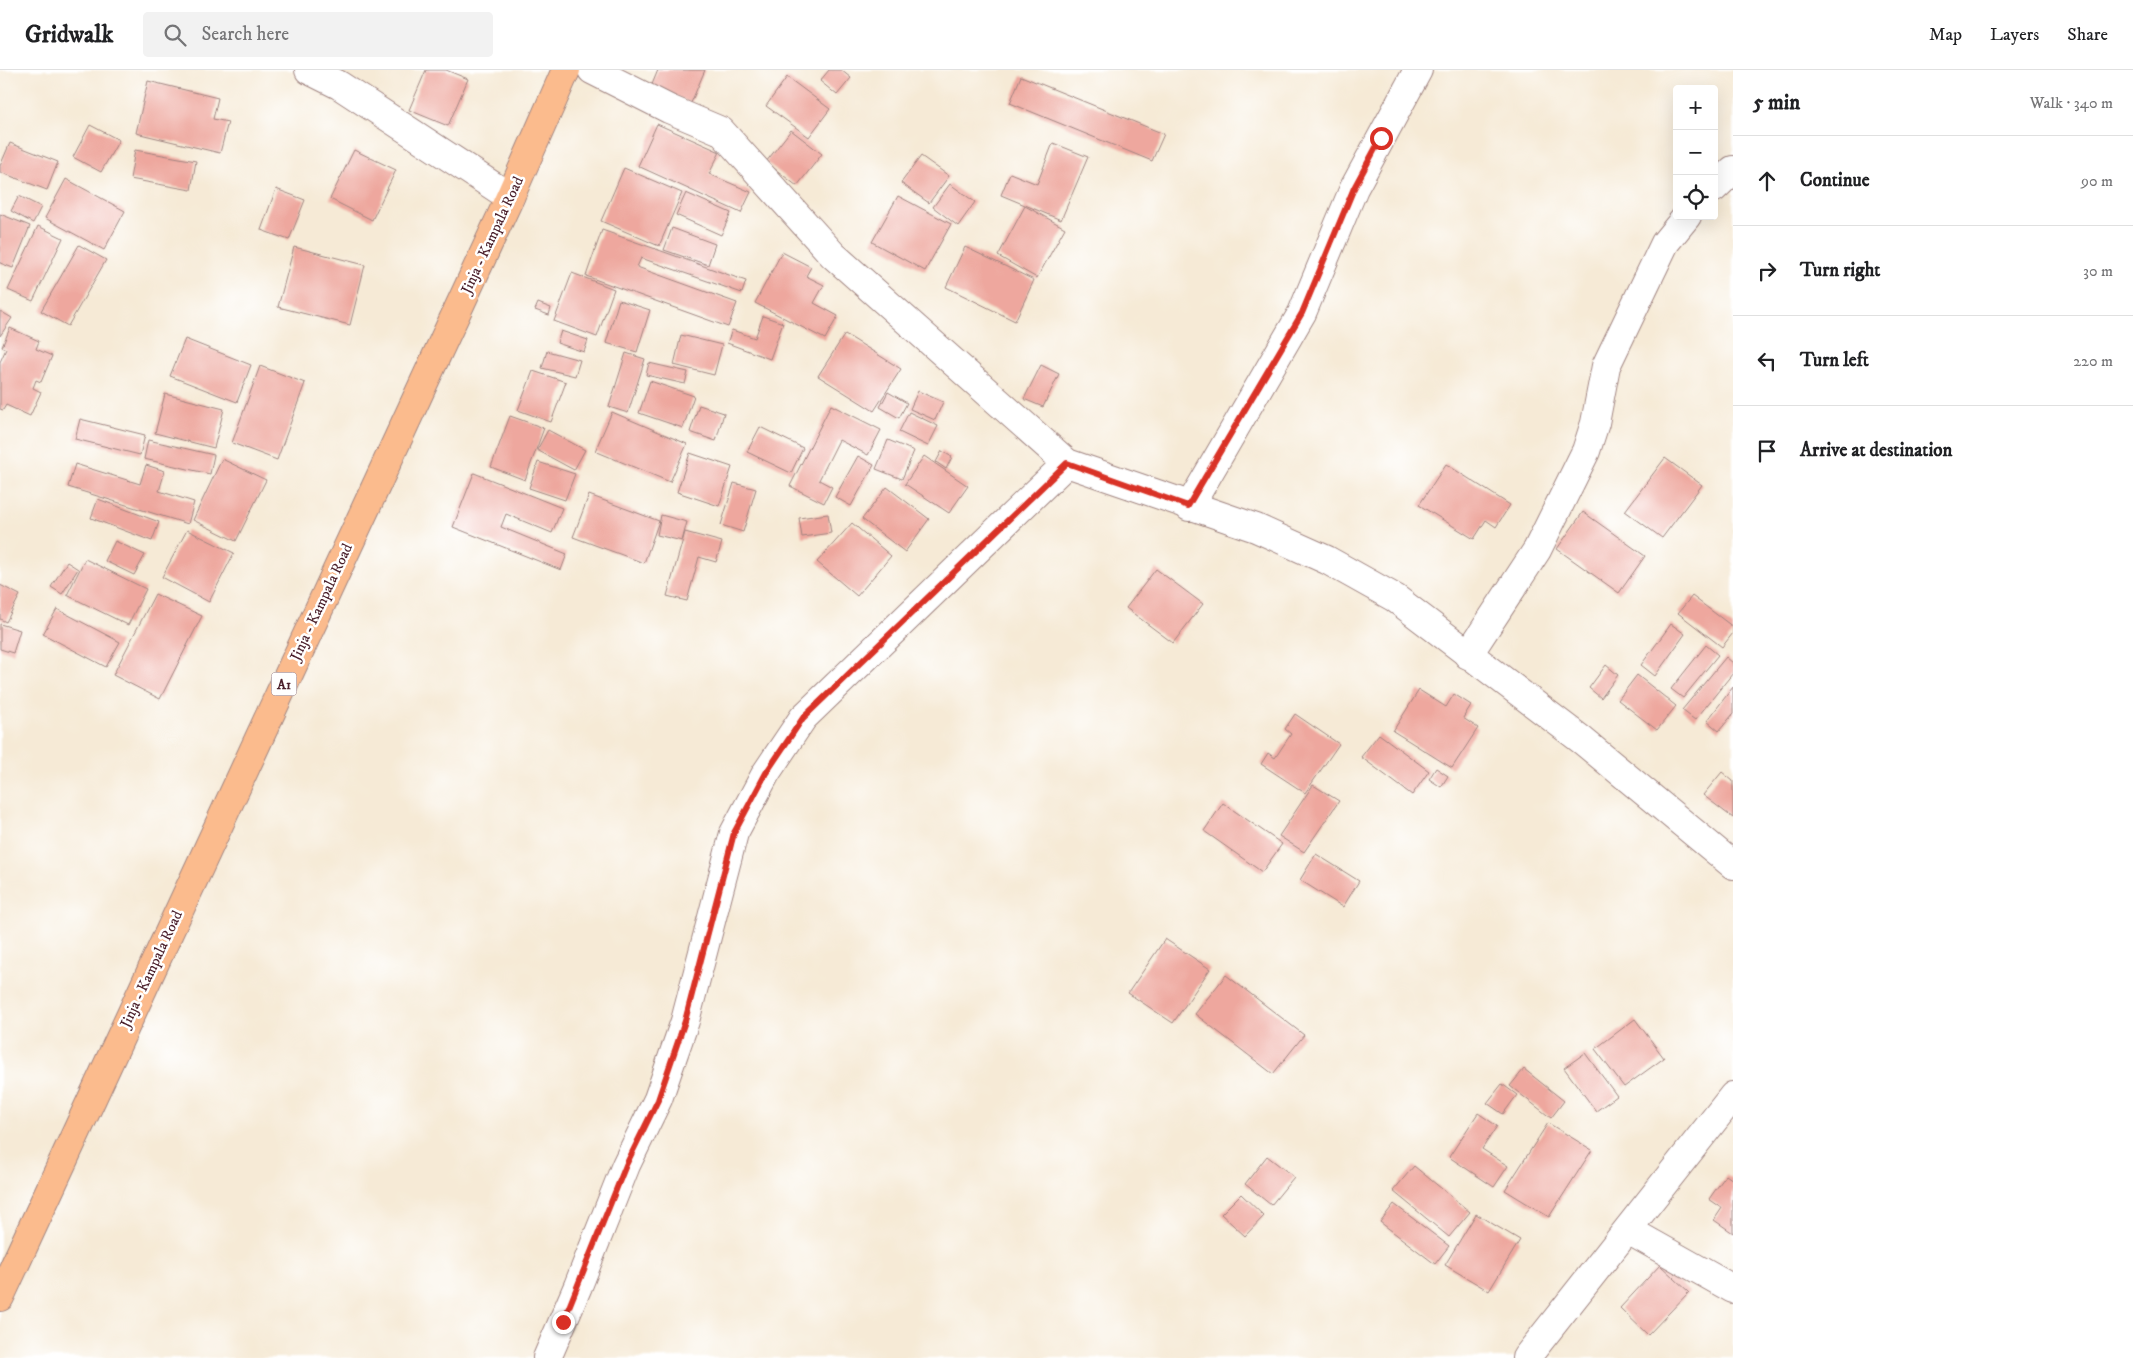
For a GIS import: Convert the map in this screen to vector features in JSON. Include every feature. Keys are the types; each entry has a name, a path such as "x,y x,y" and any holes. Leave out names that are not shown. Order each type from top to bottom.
{"highway":[{"name":"Jinja - Kampala Road","path":"0,1297 510,197 566,70"}],"street":[{"path":"309,70 339,85 510,197"},
{"path":"592,70 669,109 721,131 833,255 1067,463 1256,528 1327,560 1395,598 1583,741 1733,865"},
{"path":"1188,506 1302,313 1354,188 1418,70"},
{"path":"1718,184 1733,170"},
{"path":"1468,655 1537,550 1586,451 1595,424 1606,366 1665,243 1684,220"},
{"path":"547,1358 626,1165 658,1100 685,1021 734,833 766,773 803,718 1067,463"},
{"path":"1526,1358 1733,1096"},
{"path":"1628,1230 1733,1289"}],"building":[{"path":"426,70 446,70 468,79 448,126 409,110"},
{"path":"658,70 705,70 691,103 651,87"},
{"path":"829,70 841,70 851,78 837,95 820,81"},
{"path":"1021,76 1164,134 1152,161 1010,103"},
{"path":"787,77 830,109 809,137 766,106"},
{"path":"148,81 218,98 213,119 228,122 220,153 136,133"},
{"path":"657,124 720,152 709,174 751,192 741,213 638,166"},
{"path":"90,125 119,140 101,172 73,157"},
{"path":"791,130 822,154 797,186 766,162"},
{"path":"10,143 58,162 47,190 0,172 0,166"},
{"path":"1053,143 1088,157 1061,220 1001,195 1010,173 1037,184"},
{"path":"135,150 196,161 191,190 130,179"},
{"path":"354,150 396,170 372,220 330,199"},
{"path":"921,156 949,176 929,203 901,183"},
{"path":"624,168 682,193 659,246 601,221"},
{"path":"66,179 125,211 104,250 45,218"},
{"path":"950,184 975,202 958,226 933,207"},
{"path":"276,189 305,200 289,240 261,230"},
{"path":"686,193 731,213 721,235 676,215"},
{"path":"19,196 41,207 33,223 11,211"},
{"path":"898,196 951,224 925,271 872,242"},
{"path":"1025,206 1065,228 1037,278 998,256"},
{"path":"0,214 30,226 13,268 0,263"},
{"path":"38,226 63,238 33,301 8,290"},
{"path":"672,228 715,244 708,265 664,250"},
{"path":"602,230 746,281 742,293 641,258 637,267 737,303 728,327 586,276"},
{"path":"79,245 106,260 68,326 41,311"},
{"path":"294,247 365,265 350,325 278,307"},
{"path":"965,247 1034,280 1015,321 946,287"},
{"path":"782,252 811,267 806,276 824,285 814,303 838,316 825,339 755,303"},
{"path":"572,273 614,289 597,337 554,321"},
{"path":"619,300 650,310 637,352 606,343"},
{"path":"538,303 551,308 549,315 535,310"},
{"path":"0,311 12,318 0,336"},
{"path":"763,316 783,323 770,359 727,343 732,330 755,338"},
{"path":"10,328 39,341 36,349 52,356 41,382 36,380 33,388 41,392 30,416 6,405 3,410 0,409 0,362 6,349 2,347"},
{"path":"561,331 588,340 584,352 557,343"},
{"path":"845,334 901,369 874,411 818,376"},
{"path":"681,335 722,345 714,375 674,365"},
{"path":"185,339 251,365 237,402 170,376"},
{"path":"547,351 580,360 575,376 542,368"},
{"path":"626,353 645,359 628,413 609,407"},
{"path":"649,363 688,372 685,384 646,375"},
{"path":"1041,365 1059,374 1043,407 1024,399"},
{"path":"260,366 305,383 277,460 232,443"},
{"path":"533,371 566,382 551,422 518,410"},
{"path":"650,381 694,396 683,428 639,413"},
{"path":"918,391 943,402 935,420 910,409"},
{"path":"888,392 907,403 899,418 880,407"},
{"path":"165,394 224,409 214,448 155,433"},
{"path":"699,405 724,413 716,441 690,432"},
{"path":"831,405 881,430 868,455 839,440 819,480 832,487 824,503 790,486"},
{"path":"612,412 687,444 670,482 595,451"},
{"path":"909,412 938,426 928,446 899,432"},
{"path":"510,416 544,428 525,480 491,467"},
{"path":"80,419 145,435 140,455 75,439"},
{"path":"760,427 803,448 791,473 747,452"},
{"path":"548,430 585,450 574,470 537,450"},
{"path":"148,440 214,455 210,474 144,459"},
{"path":"888,440 914,451 902,479 876,469"},
{"path":"942,451 952,457 946,469 936,462"},
{"path":"690,453 732,467 719,506 677,492"},
{"path":"858,456 874,465 851,506 835,497"},
{"path":"924,456 968,486 949,513 905,484"},
{"path":"1665,458 1702,485 1662,538 1625,511"},
{"path":"222,459 266,480 236,541 193,520"},
{"path":"538,462 575,474 565,500 529,488"},
{"path":"75,464 140,484 146,465 165,471 159,491 194,502 188,524 68,487"},
{"path":"1446,464 1510,505 1496,527 1486,520 1474,539 1419,505"},
{"path":"474,473 562,508 552,533 506,514 501,527 567,554 561,570 453,527"},
{"path":"734,483 756,489 743,532 721,525"},
{"path":"887,487 929,519 905,552 862,519"},
{"path":"589,495 659,521 644,563 573,537"},
{"path":"98,499 159,522 152,541 91,518"},
{"path":"1583,512 1645,556 1619,593 1557,549"},
{"path":"828,514 831,533 802,537 799,518"},
{"path":"661,515 687,522 682,541 657,535"},
{"path":"852,523 891,556 857,596 817,562"},
{"path":"187,530 234,553 209,602 162,577"},
{"path":"685,532 722,542 716,562 699,557 687,601 667,596"},
{"path":"115,541 145,555 134,575 105,561"},
{"path":"85,559 146,589 128,625 67,595"},
{"path":"67,562 78,569 62,594 51,587"},
{"path":"1156,569 1203,604 1173,643 1126,608"},
{"path":"0,585 20,595 6,622 0,619"},
{"path":"155,594 202,616 160,699 113,675"},
{"path":"1692,596 1733,627 1733,633 1722,647 1678,613"},
{"path":"57,609 120,642 106,667 43,634"},
{"path":"0,624 20,630 13,653 0,649"},
{"path":"1671,624 1685,634 1655,676 1641,665"},
{"path":"1706,645 1718,655 1683,698 1671,689"},
{"path":"1726,657 1733,663 1733,673 1695,720 1682,710"},
{"path":"1606,665 1618,675 1601,698 1589,688"},
{"path":"1637,675 1676,706 1657,730 1618,700"},
{"path":"1733,687 1733,714 1719,731 1707,721"},
{"path":"1419,690 1446,707 1454,694 1471,705 1463,718 1478,728 1452,768 1393,731"},
{"path":"1295,714 1339,744 1305,793 1261,764 1268,753 1275,758 1291,734 1285,729"},
{"path":"1379,734 1429,771 1412,795 1361,757"},
{"path":"1436,768 1448,776 1441,787 1429,779"},
{"path":"1722,772 1733,781 1733,818 1703,795"},
{"path":"1313,785 1339,801 1304,852 1279,836"},
{"path":"1223,803 1282,844 1262,872 1204,831"},
{"path":"1316,854 1359,881 1343,907 1300,880"},
{"path":"1165,939 1210,969 1173,1023 1128,993"},
{"path":"1226,975 1304,1035 1273,1074 1195,1014"},
{"path":"1635,1019 1664,1058 1624,1087 1595,1049"},
{"path":"1585,1053 1617,1096 1596,1111 1564,1068"},
{"path":"1524,1069 1564,1101 1551,1118 1510,1086"},
{"path":"1502,1084 1517,1095 1503,1114 1487,1103"},
{"path":"1478,1113 1497,1126 1482,1149 1508,1166 1494,1187 1449,1157"},
{"path":"1548,1123 1592,1150 1549,1217 1505,1190"},
{"path":"1267,1156 1294,1177 1271,1205 1245,1184"},
{"path":"1414,1166 1470,1212 1449,1237 1393,1191"},
{"path":"1726,1175 1733,1180 1733,1233 1714,1220 1722,1208 1709,1199"},
{"path":"1241,1194 1264,1216 1245,1236 1221,1214"},
{"path":"1394,1204 1449,1246 1435,1264 1380,1222"},
{"path":"1476,1214 1520,1240 1489,1291 1445,1265"},
{"path":"1660,1265 1689,1292 1648,1335 1620,1308"}],"route":[{"path":"563,1322 626,1165 658,1100 685,1021 734,833 766,773 803,718 1067,463 1188,506 1302,313 1354,188 1381,138"}]}
